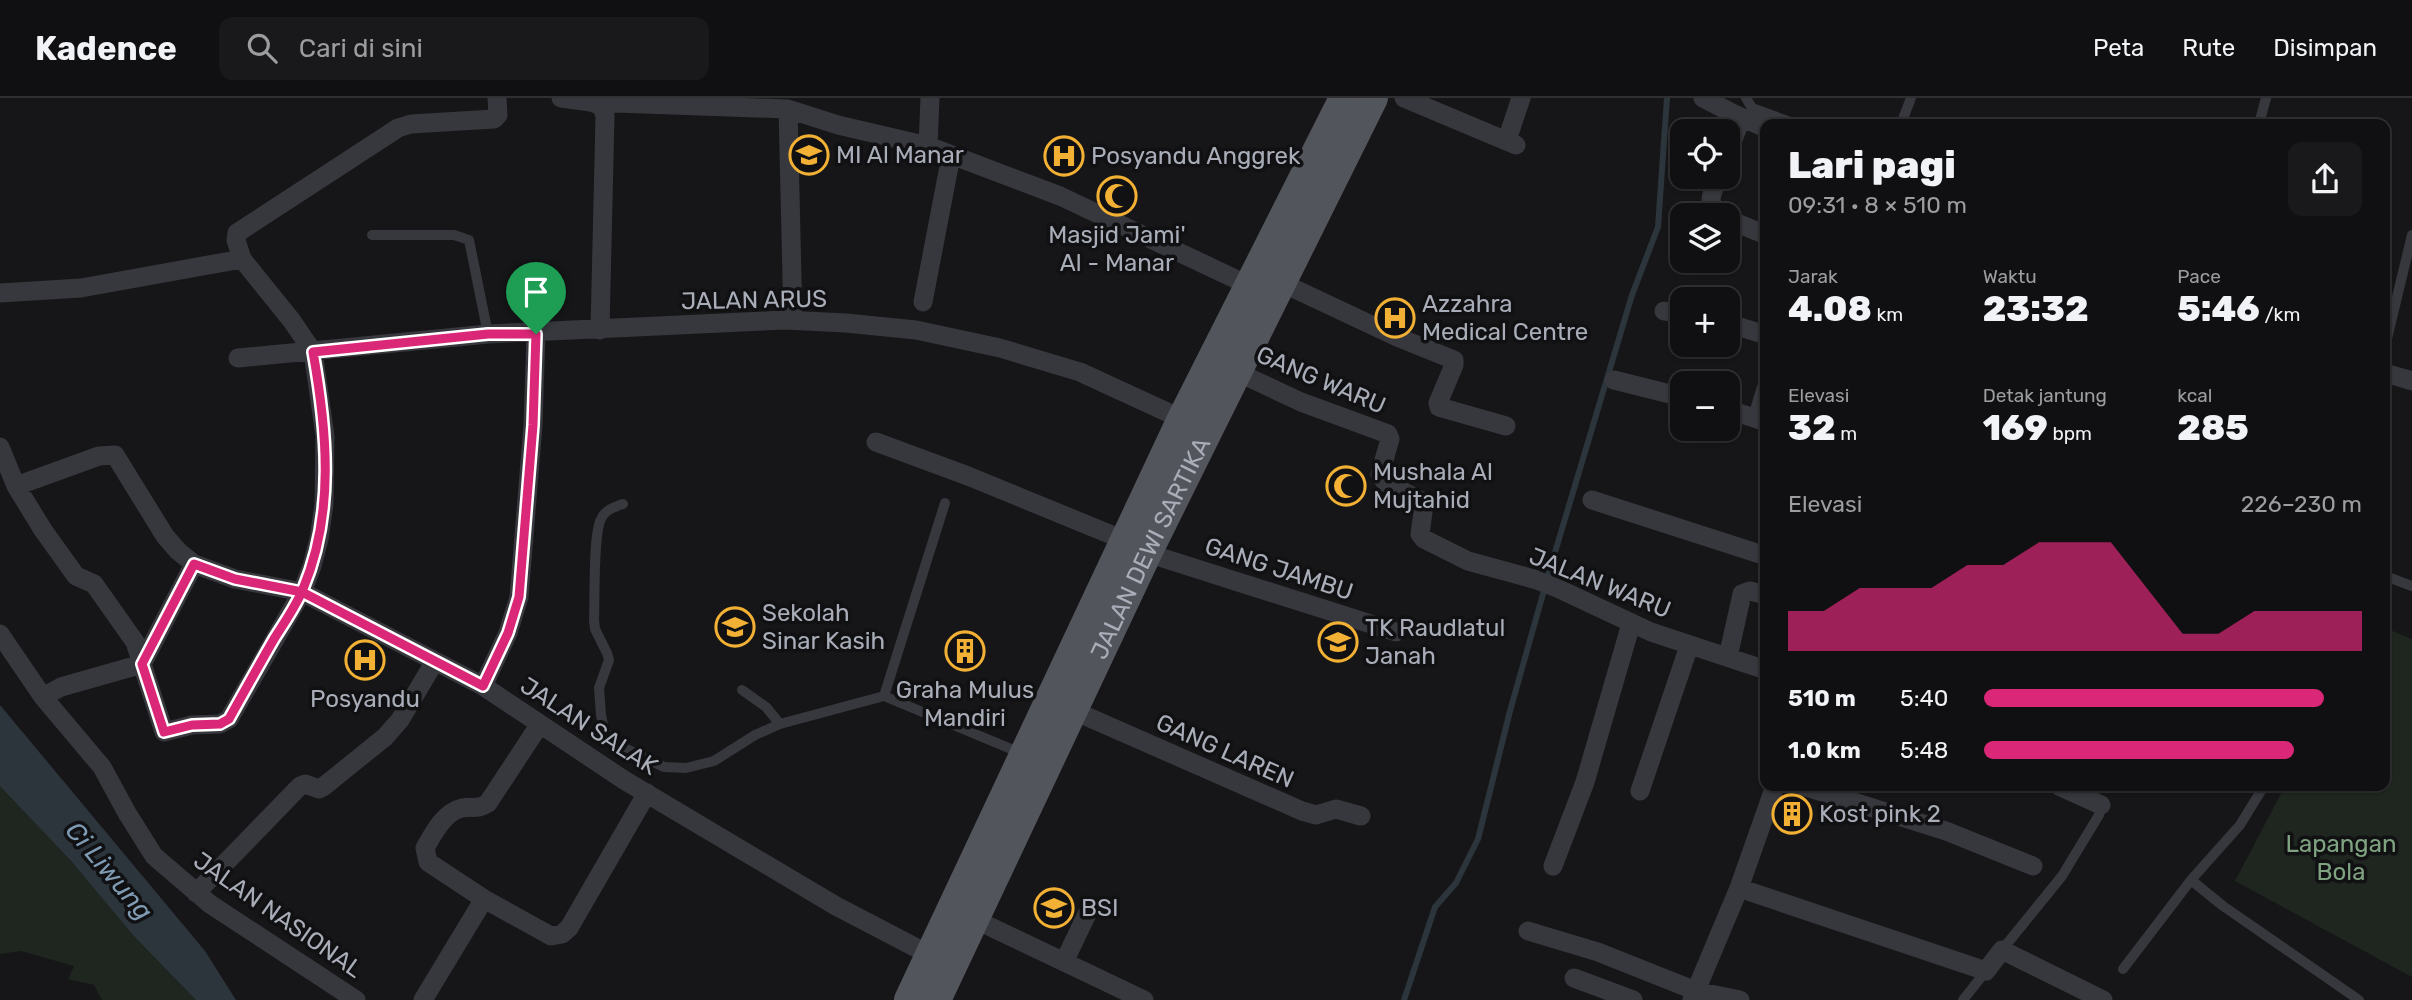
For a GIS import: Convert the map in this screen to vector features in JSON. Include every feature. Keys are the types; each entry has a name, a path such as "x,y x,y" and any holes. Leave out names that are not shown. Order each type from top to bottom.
{"main road":[{"name":"JALAN DEWI SARTIKA","path":"940,997 974,919 1034,760 1072,710 1182,419 1344,98"},
{"name":"JALAN DEWI SARTIKA","path":"909,1000 930,955 1034,760 1135,546 1236,371 1373,98"}],"street":[{"path":"0,447 16,486 43,530 76,576 93,584 135,642 164,732 192,725 220,724 229,719 302,592 319,540 324,504 326,436 313,352 292,321 242,259 236,240 237,233 387,135 411,124 495,119 498,115 497,98"},
{"path":"561,98 602,106 615,103 788,109 838,125 928,146 1060,196 1248,285"},
{"path":"928,146 930,98"},
{"path":"1404,98 1511,142 1521,98"},
{"path":"1703,98 1741,107 1760,123"},
{"path":"600,330 605,116 602,106"},
{"path":"788,109 793,320"},
{"path":"923,302 951,156"},
{"path":"1740,224 1760,233"},
{"path":"0,293 81,288 242,259"},
{"path":"1280,282 1397,337 1454,360 1438,403 1439,407 1506,426"},
{"name":"JALAN ARUS","path":"239,358 488,334 536,334 793,320 846,323 916,330 1000,348 1080,372 1182,419"},
{"path":"1740,327 1760,333"},
{"path":"483,686 508,633 519,597 533,425 536,334"},
{"name":"GANG WARU","path":"1236,371 1301,402 1388,435 1390,439 1380,474 1385,482 1421,501 1423,513 1420,534"},
{"path":"2390,374 2412,381"},
{"path":"1614,380 1670,394"},
{"path":"1740,414 1760,421"},
{"name":"GANG JAMBU","path":"876,443 968,476 1135,546 1396,632"},
{"name":"JALAN SALAK","path":"16,486 99,456 115,455 165,537 194,564 235,579 302,592 483,686 647,793 835,906 930,955"},
{"path":"1592,500 1760,554"},
{"name":"JALAN WARU","path":"1420,534 1424,540 1468,561 1537,580 1631,624 1689,646 1760,668"},
{"path":"43,697 61,687 142,664 194,564"},
{"path":"1728,657 1742,594 1750,591 1760,593"},
{"path":"1553,866 1584,782 1631,624"},
{"name":"JALAN NASIONAL","path":"0,634 43,697 102,767 154,856 210,904 356,1000"},
{"path":"1640,791 1689,646"},
{"path":"196,893 300,786 305,784 319,789 323,787 385,737 404,714 435,661"},
{"name":"GANG LAREN","path":"1072,710 1302,811 1316,815 1336,809 1361,816"},
{"path":"540,724 488,803 482,807 464,807 453,812 435,830 425,848 428,862 484,899 551,936 562,934 569,928 647,793"},
{"path":"1694,995 1739,888 1773,791"},
{"path":"1819,791 1946,831 2033,866"},
{"path":"2070,791 2101,805"},
{"path":"1739,888 1986,971 2002,950 2102,1000"},
{"path":"423,1000 484,899"},
{"path":"1064,962 1088,912"},
{"path":"974,919 1144,1000"},
{"path":"1528,931 1598,952 1694,995 1740,1000"},
{"path":"1574,978 1633,1000"}],"lane":[{"path":"1902,119 1911,98"},
{"path":"2260,119 2266,98"},
{"path":"1741,107 1752,108 1782,119"},
{"path":"372,235 454,235 469,240 488,334"},
{"path":"2390,326 2412,235"},
{"path":"884,696 945,503"},
{"path":"623,504 608,510 601,518 597,543 594,629 609,660 598,699 604,729 612,743 664,767 686,768 714,761 755,735 780,724 884,696 1034,760"},
{"path":"2390,578 2412,586"},
{"path":"742,690 766,707 780,724"},
{"path":"2123,969 2191,880 2240,825 2261,791"},
{"path":"2002,950 2062,876 2099,815 2101,805"},
{"path":"2191,880 2223,906 2358,1000"},
{"path":"1963,1000 1986,971"}],"green space":[{"name":"Lapangan Bola","path":"2390,630 2412,639 2412,977 2235,881 2282,791 2390,791"},
{"path":"0,785 196,1000 102,1000 94,985 68,979 74,966 21,951 0,954"}],"water":[{"name":"Ci Liwung","path":"0,705 205,951 236,1000 196,1000 134,936 72,862 0,786"}],"waterway":[{"path":"1404,1000 1435,907 1456,883 1478,839 1550,569 1632,295 1658,227 1667,98"}],"place":[{"name":"MI Al Manar","path":"809,155"},
{"name":"Posyandu Anggrek","path":"1064,156"},
{"name":"Masjid Jami' Al - Manar","path":"1117,196"},
{"name":"Azzahra Medical Centre","path":"1395,318"},
{"name":"Mushala Al Mujtahid","path":"1346,486"},
{"name":"Sekolah Sinar Kasih","path":"735,627"},
{"name":"TK Raudlatul Janah","path":"1338,642"},
{"name":"Graha Mulus Mandiri","path":"965,651"},
{"name":"Posyandu","path":"365,660"},
{"name":"Kost pink 2","path":"1792,814"},
{"name":"BSI","path":"1054,908"}],"route":[{"path":"536,334 488,334 313,352 326,436 324,504 319,540 302,592 229,719 220,724 192,725 164,732 142,664 194,564 235,579 302,592 483,686 508,633 519,597 533,425 536,334"}]}
